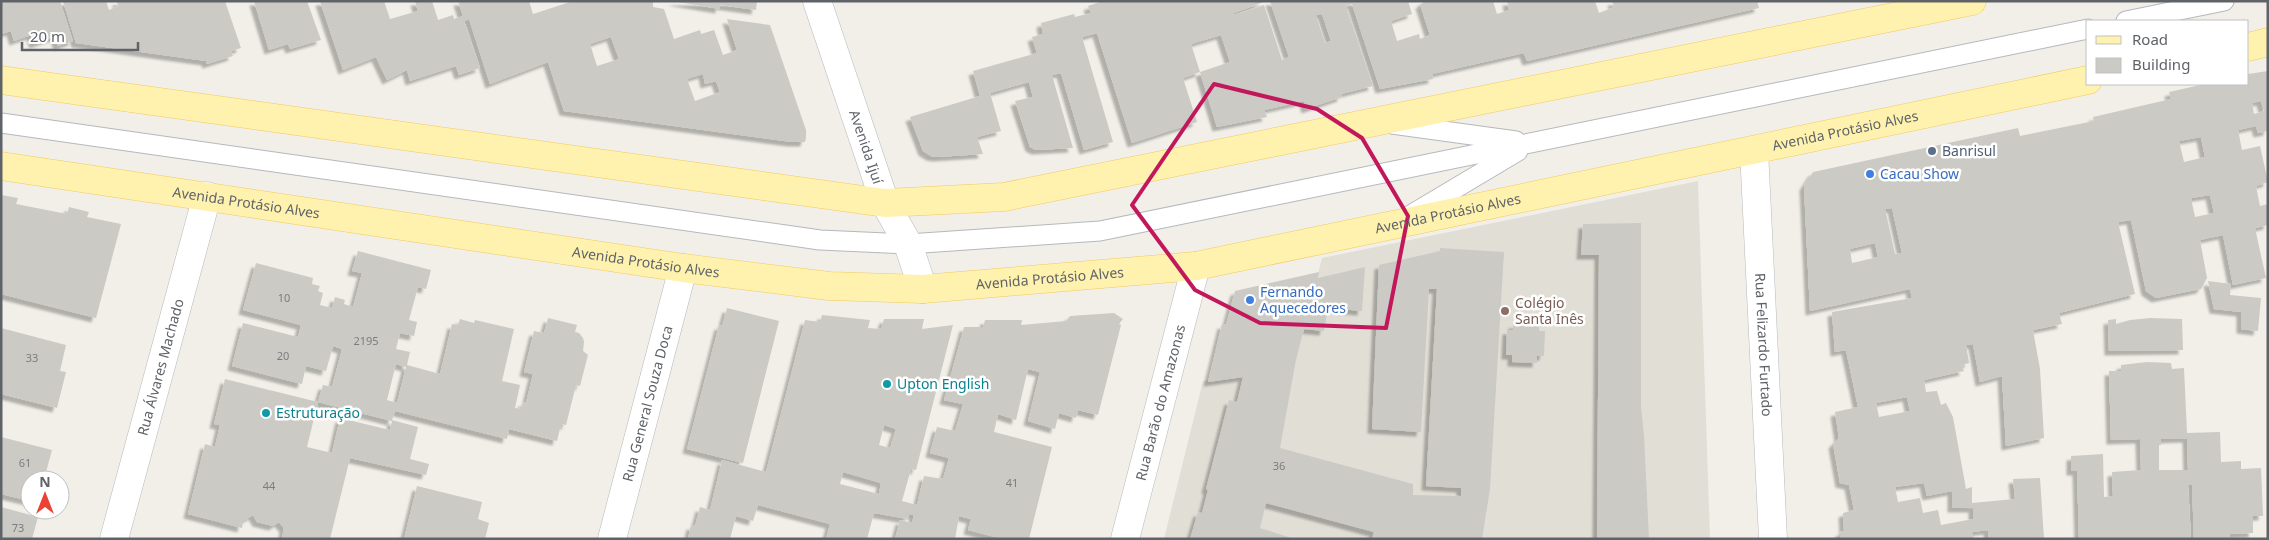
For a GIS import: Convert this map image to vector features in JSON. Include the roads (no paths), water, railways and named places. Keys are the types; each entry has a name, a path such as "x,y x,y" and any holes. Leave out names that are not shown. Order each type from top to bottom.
{"main road":[{"path":"1,80 885,203 1004,197 1972,1"},
{"path":"2249,47 2268,42"},
{"name":"Avenida Protásio Alves","path":"1,166 684,268 829,286 924,289 1196,266 2086,80"}],"street":[{"name":"Avenida Ijuí","path":"817,1 885,203 908,244 924,289"},
{"name":"Rua Felizardo Furtado","path":"1754,150 1773,539"},
{"name":"Rua Álvares Machado","path":"114,539 207,196"},
{"name":"Rua Barão do Amazonas","path":"1125,539 1196,266"},
{"name":"Rua General Souza Doca","path":"612,539 684,268"}],"lane":[{"path":"2131,20 2224,1"},
{"path":"1,124 820,240 908,244 1100,231 2086,29"},
{"path":"1376,122 1532,143"},
{"path":"1397,224 1532,143"}],"place":[{"name":"Banrisul","path":"1932,151"},
{"name":"Cacau Show","path":"1870,174"},
{"name":"Fernando Aquecedores","path":"1250,300"},
{"name":"Colégio Santa Inês","path":"1505,311"},
{"name":"Upton English","path":"887,384"},
{"name":"Estruturação","path":"266,413"}]}
